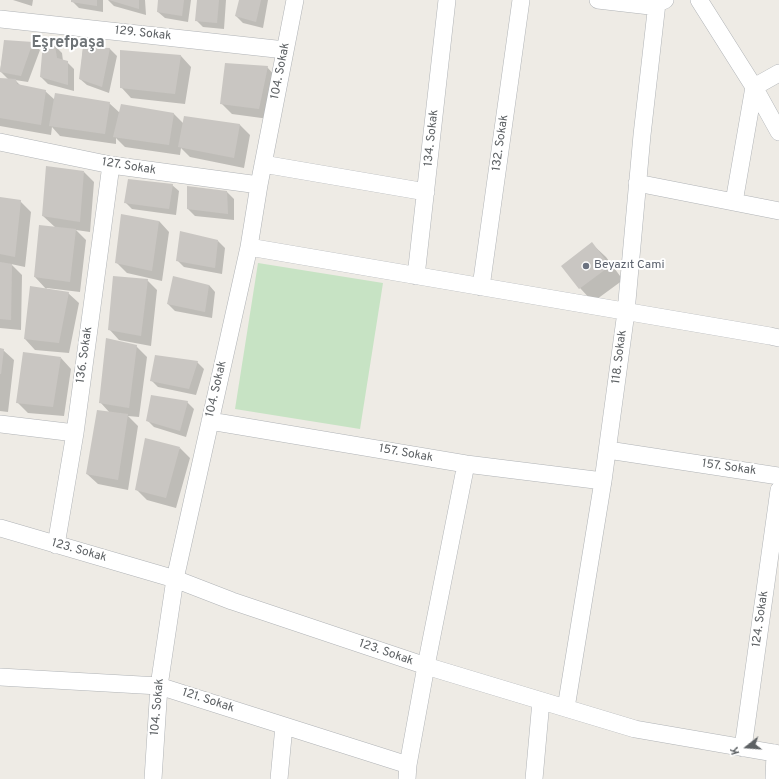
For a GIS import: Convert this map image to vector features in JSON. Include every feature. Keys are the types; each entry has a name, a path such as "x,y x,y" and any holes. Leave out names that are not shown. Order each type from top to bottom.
{"street":[{"name":"104. Sokak","path":"153,779 159,686 175,579 249,246 259,185 295,0"},
{"name":"134. Sokak","path":"416,276 447,0"},
{"name":"132. Sokak","path":"481,287 521,0"},
{"path":"598,0 626,2 650,6 661,2"},
{"path":"699,0 754,87 779,132"},
{"name":"118. Sokak","path":"566,708 608,450 626,312 642,135 661,2"},
{"name":"129. Sokak","path":"0,19 285,50"},
{"path":"754,87 779,73"},
{"path":"734,202 754,87"},
{"name":"127. Sokak","path":"0,142 111,165 259,185"},
{"path":"263,164 426,192"},
{"name":"136. Sokak","path":"56,544 75,433 111,165"},
{"path":"637,182 779,211"},
{"path":"249,246 779,338"},
{"name":"157. Sokak","path":"210,421 466,464 603,481"},
{"path":"0,424 75,433"},
{"name":"157. Sokak","path":"608,450 779,476"},
{"path":"408,772 426,666 466,464"},
{"name":"124. Sokak","path":"744,748 779,490"},
{"name":"123. Sokak","path":"0,528 175,579 232,601 426,666 635,729 777,754"},
{"name":"121. Sokak","path":"0,678 159,686 284,726 408,772"},
{"path":"534,779 541,701"},
{"path":"279,779 284,726"},
{"path":"774,779 777,754"}],"green space":[{"path":"258,263 383,283 360,429 235,409"}],"building":[{"path":"71,0 97,0 97,6 71,2"},
{"path":"109,0 139,0 139,9"},
{"path":"158,0 184,0 182,16 157,12"},
{"path":"197,0 219,0 217,23 195,21"},
{"path":"239,0 261,0 256,22 235,16"},
{"path":"4,40 33,42 21,76 0,72"},
{"path":"43,43 55,46 57,58 68,61 68,85 40,77"},
{"path":"83,47 110,48 102,87 79,79"},
{"path":"120,50 181,55 175,94 120,88"},
{"path":"225,63 268,66 259,109 220,104"},
{"path":"0,78 16,79 17,84 46,90 41,125 0,118"},
{"path":"55,93 110,102 105,134 49,126"},
{"path":"121,104 174,113 169,145 113,137"},
{"path":"184,116 240,124 234,158 178,147"},
{"path":"46,166 84,171 80,222 42,216"},
{"path":"128,179 173,184 169,209 124,203"},
{"path":"187,186 227,191 228,214 187,209"},
{"path":"0,197 21,200 15,257 0,254"},
{"path":"121,214 159,221 152,271 115,263"},
{"path":"39,225 76,229 70,282 34,277"},
{"path":"180,231 218,240 215,268 176,261"},
{"name":"Beyazıt Cami","path":"592,242 610,266 579,289 561,266"},
{"path":"0,262 12,264 11,320 0,319"},
{"path":"113,276 148,279 141,336 108,330"},
{"path":"173,276 209,285 205,312 167,304"},
{"path":"30,286 69,292 59,343 24,339"},
{"path":"106,338 137,345 129,408 99,403"},
{"path":"0,348 4,349 1,374 0,374"},
{"path":"23,352 61,357 53,407 16,403"},
{"path":"155,355 198,361 189,389 150,381"},
{"path":"151,395 188,401 180,431 146,421"},
{"path":"97,410 128,414 118,480 86,474"},
{"path":"145,438 180,447 166,498 135,490"}],"place":[{"name":"Beyazıt Cami","path":"586,266"}],"district":[{"name":"Eşrefpaşa","path":"68,44"}]}
